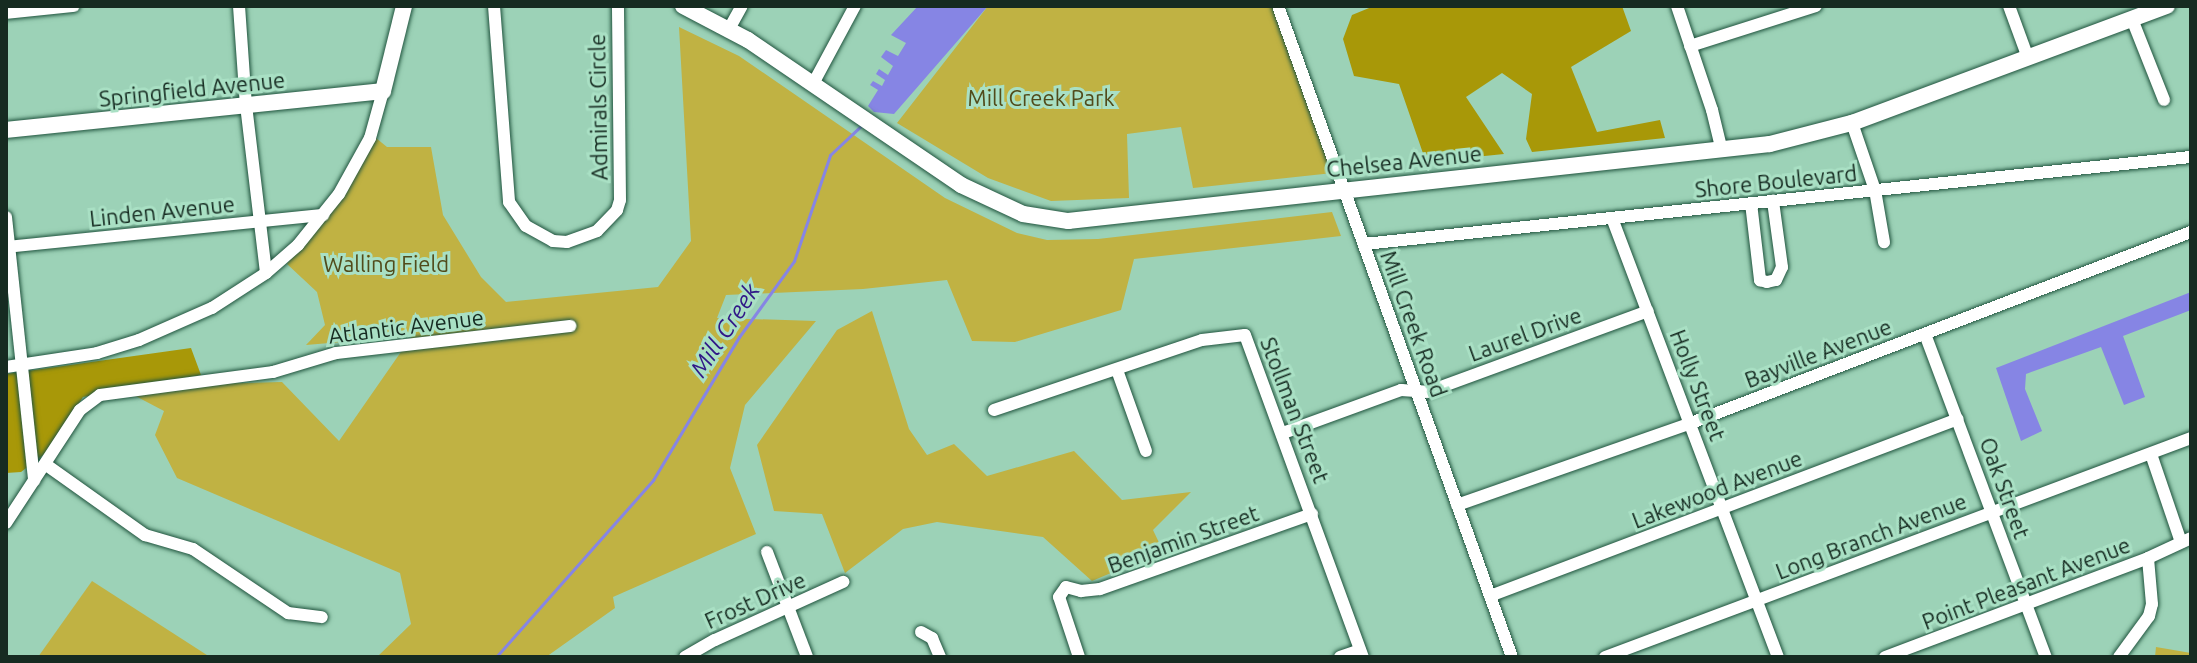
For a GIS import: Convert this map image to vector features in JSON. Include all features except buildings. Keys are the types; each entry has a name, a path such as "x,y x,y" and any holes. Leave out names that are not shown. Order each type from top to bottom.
{"main road":[{"path":"383,91 404,6"},
{"name":"Chelsea Avenue","path":"683,6 729,29 814,82 961,185 1003,206 1044,218 1109,217 1770,144 1852,123 2167,6"},
{"name":"Springfield Avenue","path":"6,130 383,91"}],"street":[{"path":"6,13 74,6"},
{"path":"239,6 246,105 266,273"},
{"name":"Admirals Circle","path":"494,6 509,202 526,226 553,241 567,242 597,231 617,210 620,200 618,6"},
{"path":"729,29 742,6"},
{"path":"814,82 855,6"},
{"name":"Mill Creek Road","path":"1278,6 1512,657"},
{"path":"1677,6 1722,151"},
{"path":"1690,46 1788,10 1816,6"},
{"path":"2009,6 2028,58"},
{"path":"2132,19 2164,100"},
{"path":"6,367 97,353 139,340 212,308 266,273 298,245 357,166 370,138 383,91"},
{"path":"1852,123 1875,190 1884,242"},
{"name":"Shore Boulevard","path":"1364,244 2191,157"},
{"path":"1751,203 1760,280 1767,282 1776,280 1782,267 1773,201"},
{"name":"Linden Avenue","path":"8,247 323,215"},
{"path":"6,217 34,481"},
{"name":"Holly Street","path":"1612,218 1778,657"},
{"name":"Bayville Avenue","path":"1457,505 1691,423 2191,232"},
{"name":"Laurel Drive","path":"1283,433 1401,390 1427,392 1648,311"},
{"name":"Atlantic Avenue","path":"6,523 88,401 117,391 273,372 336,353 570,326"},
{"name":"Oak Street","path":"1925,334 2046,657"},
{"name":"Stollman Street","path":"994,410 1202,340 1245,335 1361,653"},
{"path":"1117,370 1146,451"},
{"name":"Lakewood Avenue","path":"1490,596 1958,419"},
{"name":"Long Branch Avenue","path":"1605,657 2191,438"},
{"path":"2151,454 2186,540"},
{"path":"45,464 145,535 193,549 288,613 322,617"},
{"name":"Benjamin Street","path":"1079,657 1060,606 1059,597 1066,587 1081,591 1100,589 1312,514"},
{"name":"Point Pleasant Avenue","path":"1885,657 2148,558 2186,540"},
{"path":"767,552 807,657"},
{"path":"2119,657 2149,616 2152,604 2148,558"},
{"name":"Frost Drive","path":"685,657 843,582"},
{"path":"921,632 932,638 940,657"},
{"path":"1340,657 1361,653"}],"green space":[{"name":"Mill Creek Park","path":"988,6 1281,6 1342,172 1193,188 1181,127 1127,134 1129,198 1051,201 988,178 897,123"},
{"name":"Walling Field","path":"679,27 739,56 945,198 1017,233 1047,240 1098,239 1332,212 1341,236 1134,259 1121,310 1015,342 972,341 947,280 863,289 726,295 717,318 816,321 745,405 730,468 756,534 613,597 615,608 546,657 377,657 411,624 400,573 177,478 155,435 164,411 126,391 203,384 282,382 339,441 412,336 306,345 325,325 317,292 287,264 339,201 376,138 387,147 431,147 443,215 481,277 506,302 658,287 691,241"},
{"path":"872,311 909,429 927,455 954,444 987,476 1074,451 1122,500 1191,492 1153,530 1163,551 1092,581 1043,537 937,522 903,529 845,573 822,514 774,511 757,445 837,330"},
{"path":"92,581 210,657 38,657"},
{"path":"2156,647 2191,653 2191,657 2155,657"}],"shaded area":[{"path":"918,6 988,6 894,114 874,112 868,106 878,90 870,85 873,81 882,86 885,80 876,74 879,69 888,75 893,66 881,57 886,50 898,56 906,43 891,35"},
{"path":"1374,6 1622,6 1631,31 1571,67 1597,132 1660,120 1665,138 1532,152 1526,139 1532,94 1502,73 1466,97 1504,154 1426,162 1399,84 1354,76 1343,39 1352,15"},
{"path":"2191,292 2191,310 2123,336 2145,397 2124,405 2101,347 2026,374 2025,389 2042,431 2021,441 1996,368"},
{"path":"191,348 201,375 83,397 47,452 21,472 6,473 6,374"}],"waterway":[{"name":"Mill Creek","path":"496,657 653,480 739,337 794,261 830,155 862,125"}]}
